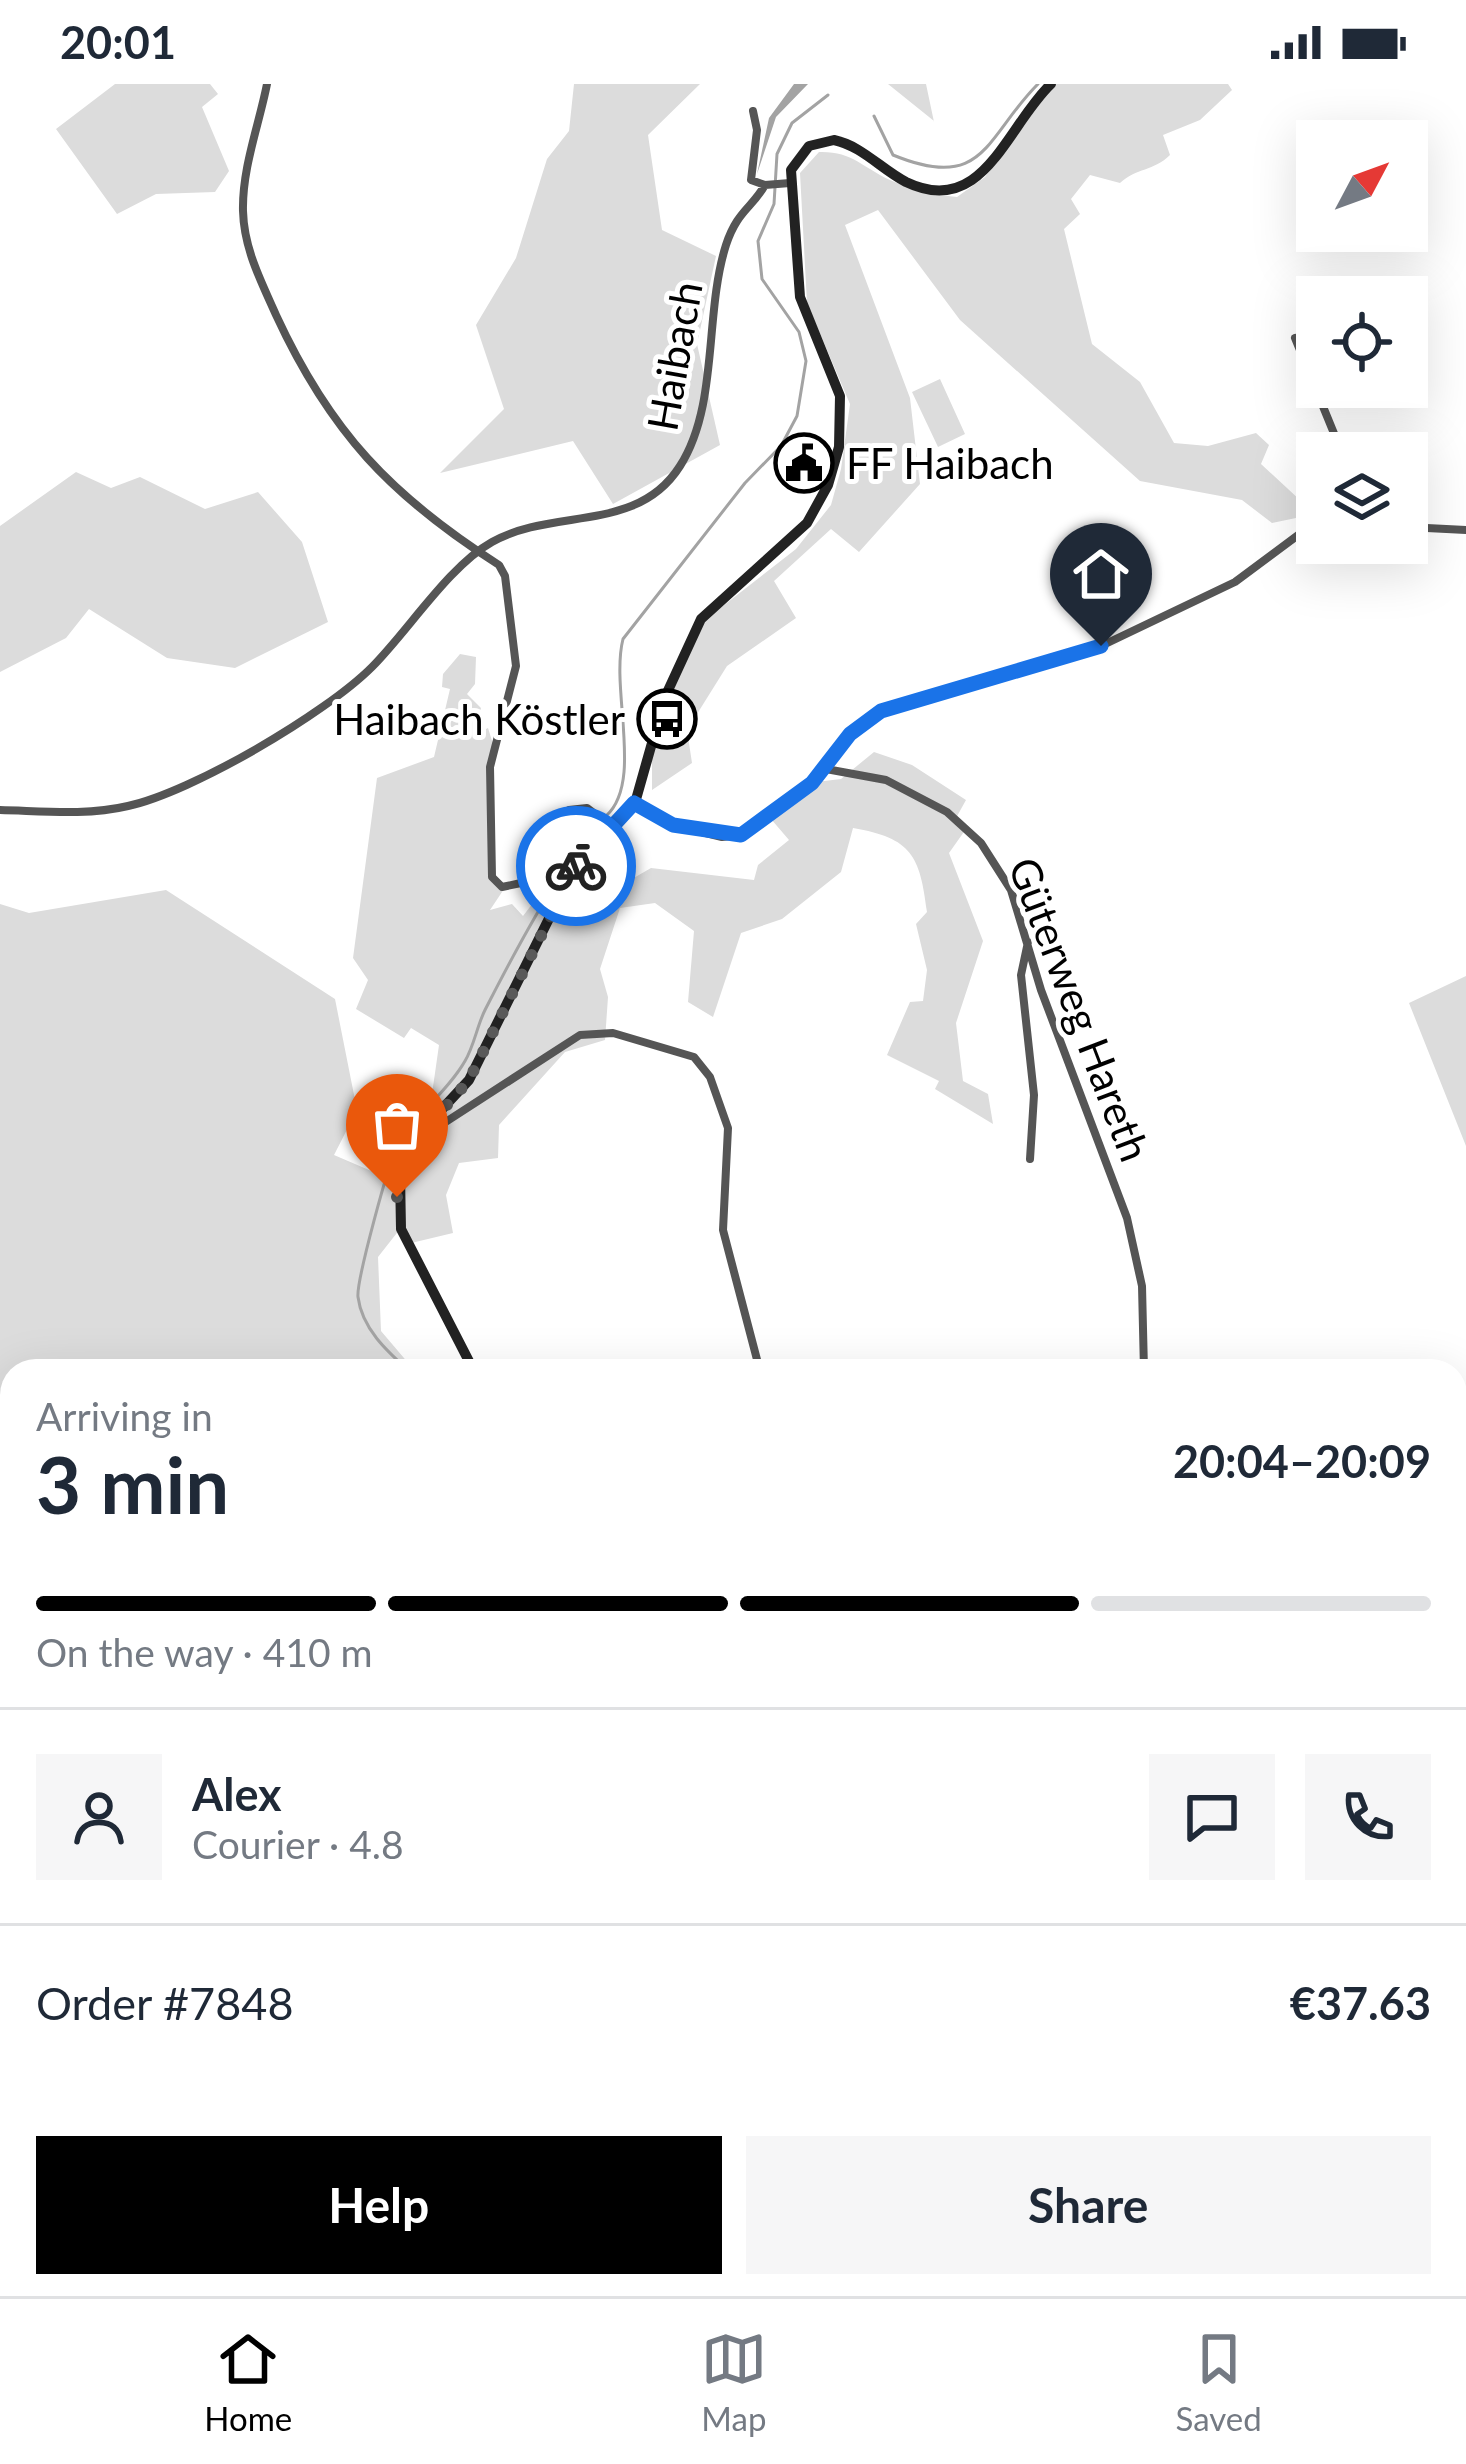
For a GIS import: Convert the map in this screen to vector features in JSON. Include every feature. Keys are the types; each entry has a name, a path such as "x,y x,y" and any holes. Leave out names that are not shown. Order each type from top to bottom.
{"main road":[{"path":"468,1359 401,1228 398,1183 409,1148 428,1122 462,1091 577,864 606,821 634,803 665,697 701,619 807,523 836,464 840,396 800,297 776,184 801,152 834,140 906,182 940,192 961,190 984,172 1051,84"}],"street":[{"path":"267,84 243,192 244,232 253,263 306,379 333,419 410,503 503,569 515,650 514,679 490,766 494,881 506,888 521,883 569,810 582,807 606,821"},
{"path":"753,111 757,130 751,180 776,184"},
{"name":"Haibach","path":"478,552 527,528 632,508 678,469 704,405 707,336 727,244 742,208 776,184"},
{"path":"1295,338 1333,432"},
{"path":"1428,528 1466,530"},
{"path":"634,803 665,823 733,837 771,818 826,770 850,734 881,711 1034,670 1101,646 1227,587 1296,536"},
{"path":"0,810 114,809 202,777 358,680 478,552"},
{"name":"Güterweg Hareth","path":"826,770 886,780 960,822 1011,890 1130,1231 1142,1286 1144,1359"},
{"path":"1028,942 1021,975 1034,1095 1030,1159"},
{"path":"428,1122 441,1125 549,1052 592,1032 644,1040 694,1057 710,1077 728,1128 723,1230 757,1359"}],"shaded area":[{"path":"115,84 210,84 218,94 202,107 229,171 215,192 156,194 117,214 56,129"},
{"path":"574,84 700,84 648,135 662,230 716,256 697,344 720,445 613,504 573,441 440,473 504,409 476,325 516,258 547,159 569,131"},
{"path":"794,84 808,84 776,117 757,174 769,118"},
{"path":"888,84 926,84 934,121"},
{"path":"1054,84 1228,84 1232,90 1200,120 1163,135 1170,155 1158,164 1120,183 1090,175 1071,199 1080,214 1064,229 1092,344 1140,382 1174,443 1208,446 1256,433 1269,445 1261,464 1296,496 1296,518 1272,523 1242,500 1140,481 960,320 878,210 845,225 910,398 920,484 859,552 831,529 774,581 796,618 727,666 687,730 692,763 652,790 652,756 665,708 705,620 796,549 831,505 841,469 850,404 807,303 800,173 819,152 830,152 906,187 931,193 957,197 985,177"},
{"path":"940,379 965,434 938,447 912,392"},
{"path":"76,472 111,488 140,477 205,509 258,492 302,542 328,622 235,668 167,658 89,609 66,638 0,672 0,526"},
{"path":"460,654 476,657 475,684 467,694 481,708 474,735 488,728 493,744 490,859 494,877 506,886 490,910 512,904 523,916 549,882 587,905 651,868 754,880 758,865 789,840 771,819 816,782 841,779 874,752 912,765 966,800 956,818 966,829 949,853 983,941 956,1023 963,1081 988,1094 993,1124 935,1089 939,1081 887,1055 910,1002 923,1001 927,970 916,924 927,912 921,877 910,853 888,837 853,828 841,872 782,919 741,933 713,1017 688,1002 694,931 655,903 620,908 600,969 608,997 605,1040 565,1052 499,1125 498,1158 459,1163 446,1195 453,1233 407,1244 400,1229 378,1257 381,1331 405,1359 0,1359 0,904 29,913 166,890 335,999 357,1110 334,1155 397,1182 428,1122 439,1045 411,1028 404,1038 356,1009 368,980 353,958 377,778 434,757 450,689 442,687 443,674"},
{"path":"1466,976 1466,1146 1409,1003"}],"waterway":[{"path":"874,116 893,155 947,167 980,154 1038,84"},
{"path":"606,816 623,781 623,639 745,483 781,446 797,416 806,361 799,332 762,279 758,241 774,204 777,154 792,123 828,95"},
{"path":"396,1359 370,1329 358,1297 393,1157 404,1135 465,1061 485,1010 523,939 599,822"}],"way so far":[{"path":"397,1197 409,1148 469,1080 576,866"}],"place":[{"name":"FF Haibach","path":"804,463"},
{"name":"Haibach Köstler","path":"667,719"}],"route":[{"path":"576,866 634,803 673,825 722,836 741,835 771,818 812,783 850,734 881,711 1021,674 1101,646"}]}
